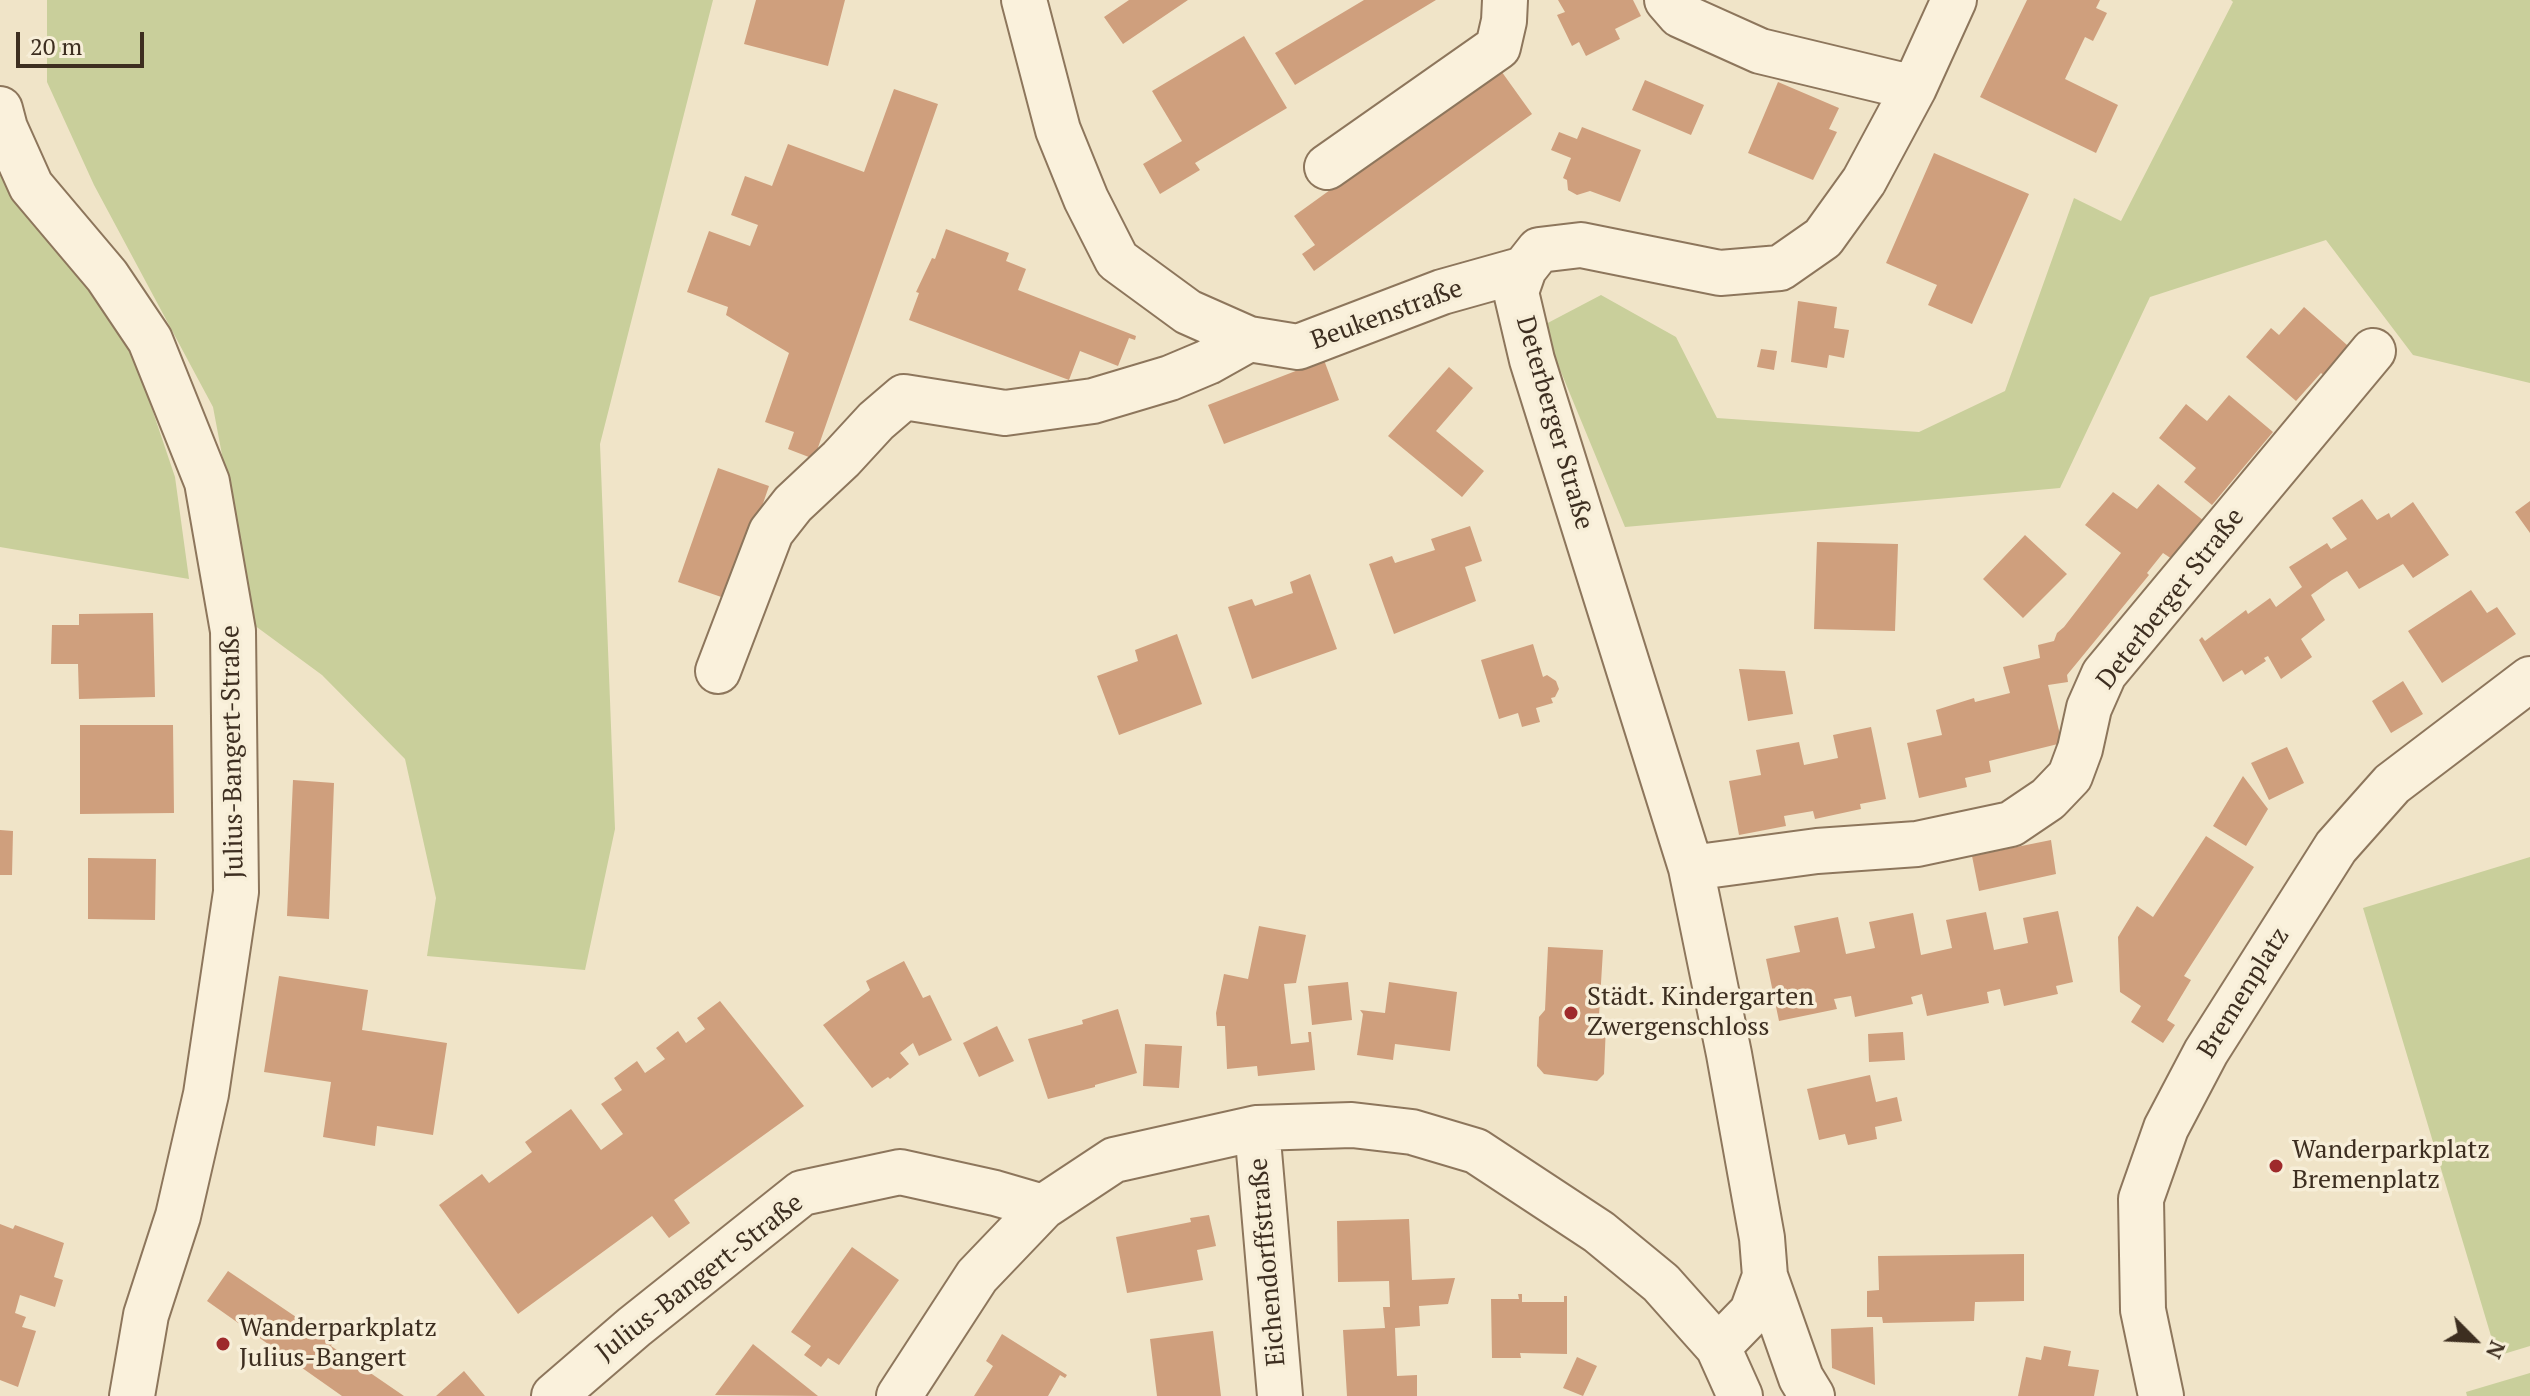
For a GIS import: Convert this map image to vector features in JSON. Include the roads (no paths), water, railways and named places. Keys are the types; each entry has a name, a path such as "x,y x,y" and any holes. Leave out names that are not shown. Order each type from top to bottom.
{"street":[{"name":"Beukenstraße","path":"1024,0 1058,130 1086,199 1117,260 1188,312 1249,339 1298,347 1442,292 1524,269"},
{"path":"1327,167 1498,47 1505,0"},
{"path":"1667,0 1680,15 1760,51 1914,88"},
{"path":"1524,269 1539,250 1581,245 1720,273 1780,268 1823,238 1864,181 1914,88 1954,0"},
{"name":"Julius-Bangert-Straße","path":"0,109 5,128 31,186 107,276 150,340 207,482 233,631 236,892 206,1094 178,1216 146,1315 132,1396"},
{"name":"Deterberger Straße","path":"1524,269 1516,292 1532,360 1691,868 1732,1069 1762,1238 1765,1276 1752,1312 1718,1347"},
{"path":"718,671 771,532 793,504 904,397 1005,413 1093,401 1170,378 1208,362 1249,339"},
{"name":"Deterberger Straße","path":"1691,868 1817,851 1917,844 2011,824 2048,799 2070,776 2089,708 2104,674 2373,351"},
{"name":"Bremenplatz","path":"2161,1396 2143,1310 2141,1199 2166,1128 2206,1052 2336,847 2392,784 2530,679"},
{"path":"899,1396 977,1276 1043,1207 1114,1160 1257,1128 1352,1125 1412,1132 1476,1151 1599,1232 1661,1283 1718,1347 1740,1396"},
{"name":"Eichendorffstraße","path":"1257,1128 1280,1396"},
{"name":"Julius-Bangert-Straße","path":"554,1396 634,1327 802,1193 900,1172 1043,1207"},
{"path":"1765,1276 1801,1378 1812,1396"}],"place":[{"name":"Städt. Kindergarten Zwergenschloss","path":"1571,1013"},
{"name":"Wanderparkplatz Bremenplatz","path":"2276,1166"},
{"name":"Wanderparkplatz Julius-Bangert","path":"223,1344"}]}
